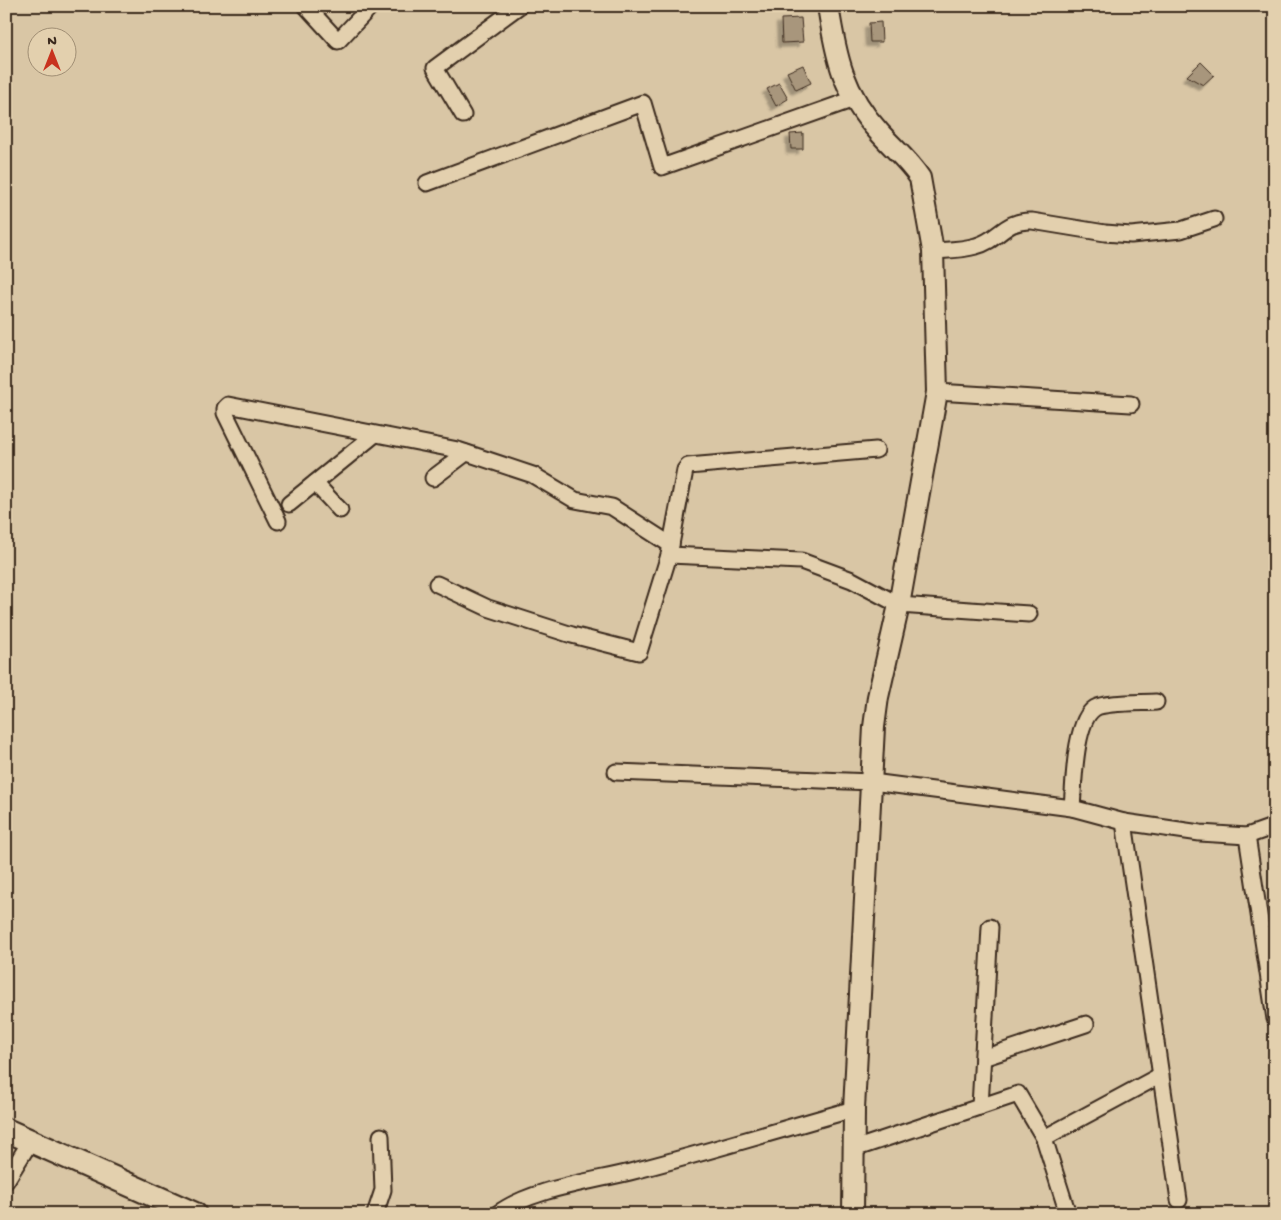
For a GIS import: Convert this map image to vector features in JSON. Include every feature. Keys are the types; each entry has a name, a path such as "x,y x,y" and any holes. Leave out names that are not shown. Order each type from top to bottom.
{"main road":[{"path":"6,1130 194,1214"}],"street":[{"path":"306,6 338,41 371,6"},
{"path":"463,115 435,68 519,6"},
{"path":"828,6 841,71 854,99 878,131 914,168 920,178 933,251 936,392 899,605 878,697 874,727 854,1109 853,1214"},
{"path":"427,184 643,103 662,167 854,99"},
{"path":"933,251 975,247 987,242 1012,224 1021,221 1131,235 1181,230 1214,219"},
{"path":"936,392 1131,404"},
{"path":"278,521 225,413 225,408 228,405 466,453 533,475 575,500 612,507 670,550 801,561 852,580 899,605 1029,614"},
{"path":"289,504 374,435"},
{"path":"437,584 488,608 572,635 639,652 670,550 685,470 688,466 876,450"},
{"path":"433,478 466,453"},
{"path":"315,483 340,510"},
{"path":"1072,808 1076,750 1086,717 1095,708 1103,705 1156,702"},
{"path":"616,772 872,782 1072,808 1124,822 1247,836 1275,826"},
{"path":"1124,822 1179,1200"},
{"path":"1247,836 1275,1019"},
{"path":"980,1107 990,927"},
{"path":"983,1058 1086,1024"},
{"path":"1044,1138 1161,1075"},
{"path":"854,1149 1018,1094 1044,1138 1068,1214"},
{"path":"497,1214 534,1195 632,1171 854,1109"},
{"path":"375,1214 383,1190 381,1136"},
{"path":"6,1181 30,1142"}],"building":[{"path":"801,18 803,42 782,43 781,19"},
{"path":"881,22 882,42 870,42 869,23"},
{"path":"1201,62 1214,75 1203,85 1187,76"},
{"path":"803,65 811,83 796,90 787,72"},
{"path":"779,83 788,99 776,106 767,89"},
{"path":"803,133 803,149 791,149 790,134"}]}
